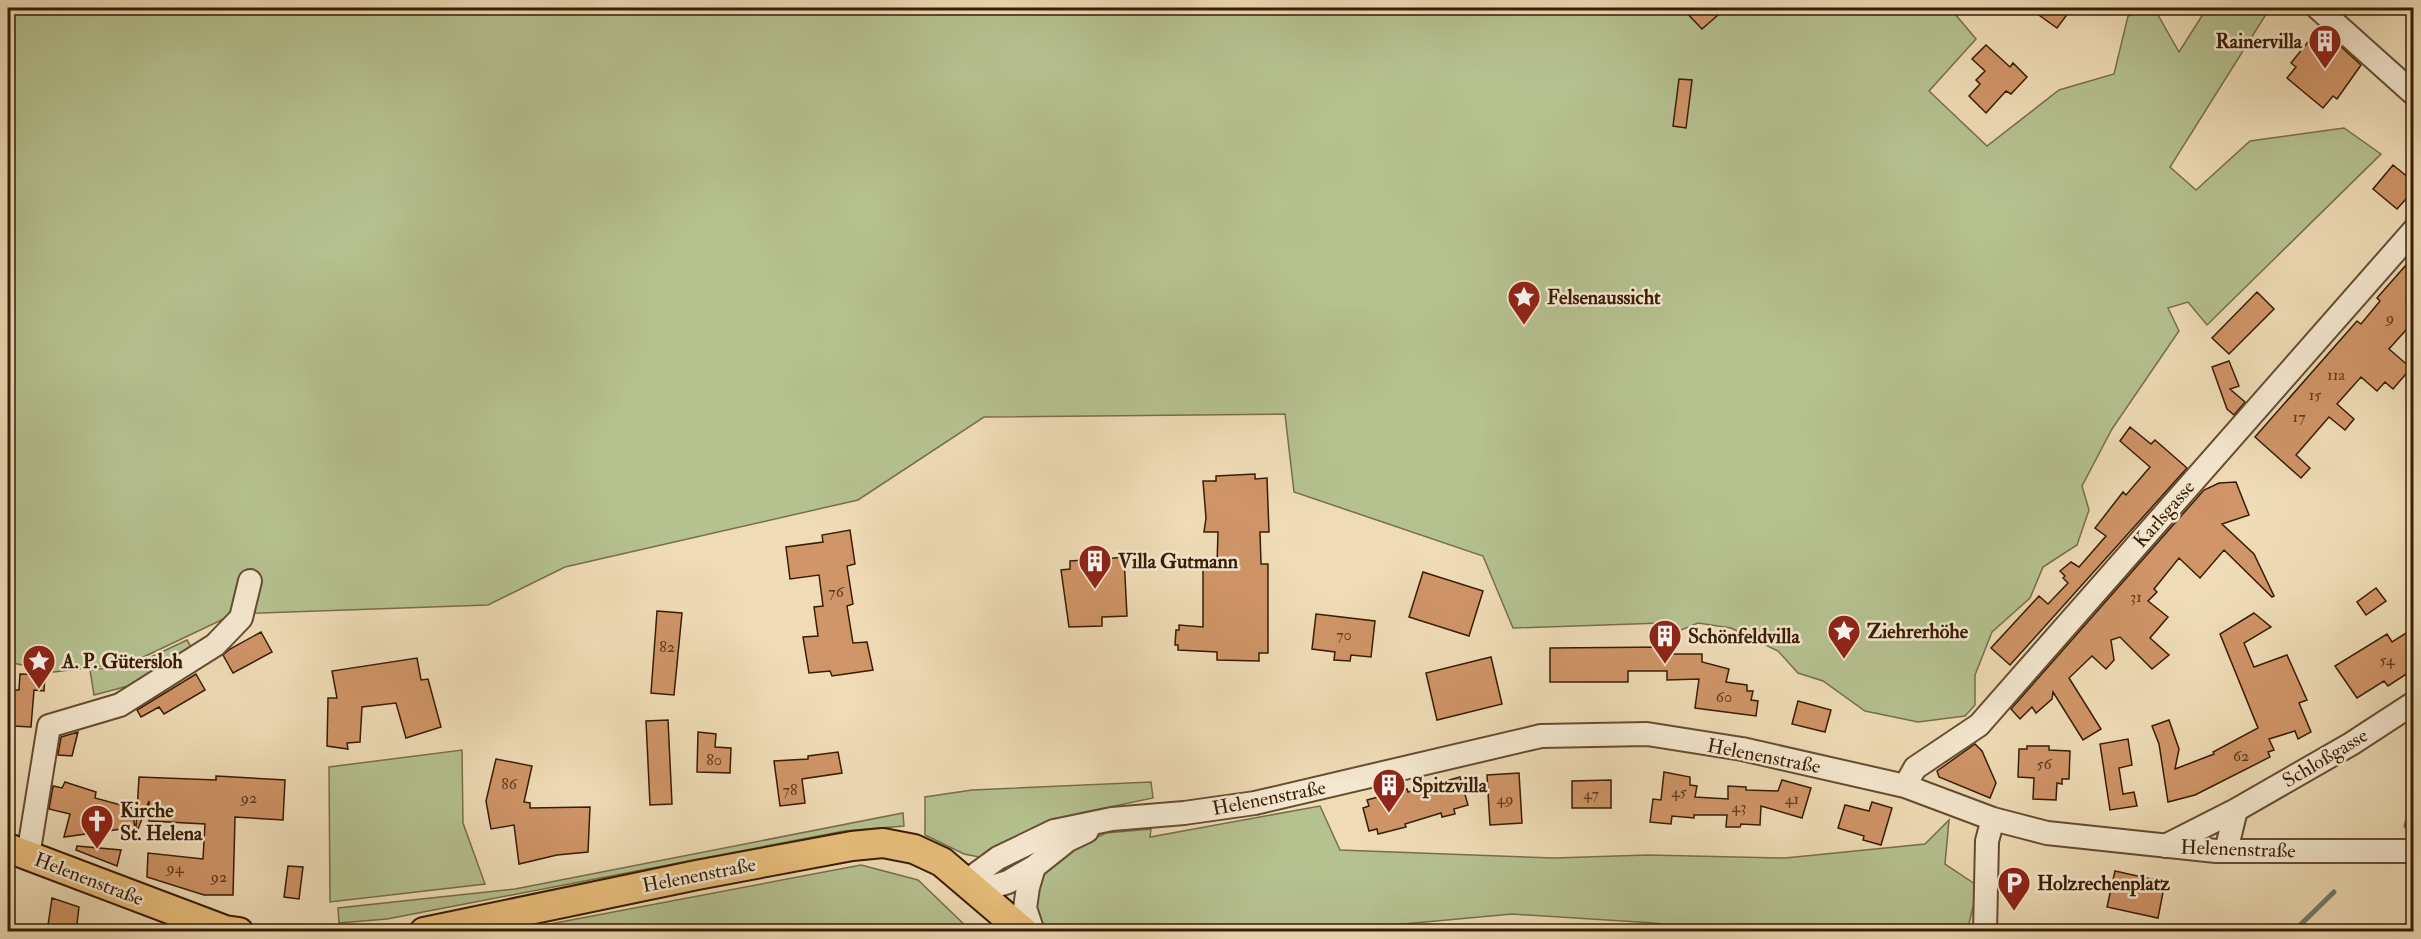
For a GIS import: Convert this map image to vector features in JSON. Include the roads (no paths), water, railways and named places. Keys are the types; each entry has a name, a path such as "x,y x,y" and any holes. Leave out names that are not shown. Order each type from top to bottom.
{"main road":[{"name":"Helenenstraße","path":"424,932 697,875 883,843 914,849 942,862 1024,932"},
{"name":"Helenenstraße","path":"18,852 225,930 239,932"},
{"path":"964,883 983,920 994,932"}],"street":[{"path":"2319,8 2414,94"},
{"name":"Karlsgasse","path":"1905,786 1915,768 1979,725 2414,230"},
{"path":"18,852 50,726 120,705 215,645 241,618 250,581"},
{"name":"Schloßgasse","path":"2164,846 2236,810 2351,744 2414,704"},
{"name":"Helenenstraße","path":"964,883 998,858 1054,831 1112,819 1184,813 1254,803 1541,736 1647,734 1742,750 1905,786 1993,819 2047,833 2226,851 2414,851"},
{"path":"2226,851 2236,810"},
{"name":"Helenenstraße","path":"964,883 992,886 1008,882 1034,867 1068,840 1112,819"},
{"path":"1985,932 1987,841 1993,819"},
{"path":"1033,932 1025,908 1034,867"}],"waterway":[{"path":"2406,826 2414,796"},
{"path":"2293,932 2334,892"}],"place":[{"name":"Rainervilla","path":"2325,70"},
{"name":"Felsenaussicht","path":"1524,326"},
{"name":"Villa Gutmann","path":"1095,590"},
{"name":"Ziehrerhöhe","path":"1844,660"},
{"name":"Schönfeldvilla","path":"1665,665"},
{"name":"A. P. Gütersloh","path":"39,690"},
{"name":"Spitzvilla","path":"1389,814"},
{"name":"Kirche St. Helena","path":"97,850"},
{"name":"Holzrechenplatz","path":"2014,912"}]}
